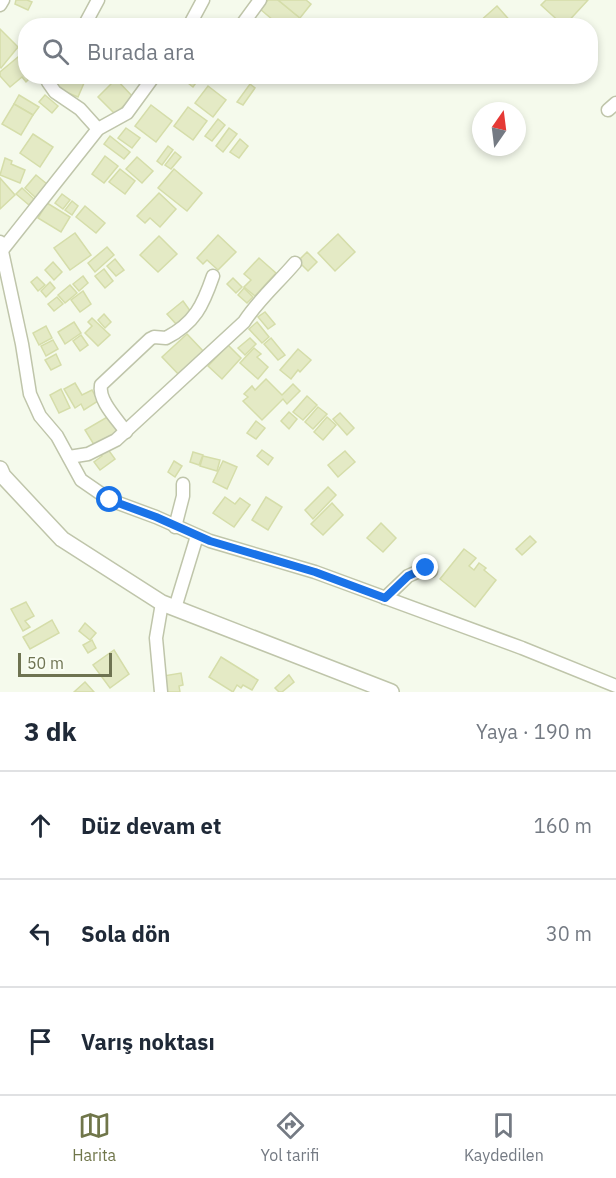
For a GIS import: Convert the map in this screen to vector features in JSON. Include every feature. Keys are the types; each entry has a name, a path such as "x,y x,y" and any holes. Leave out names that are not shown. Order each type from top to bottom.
{"street":[{"path":"0,5 3,0"},
{"path":"88,18 98,0"},
{"path":"193,18 203,0"},
{"path":"247,18 260,0"},
{"path":"50,84 55,92 80,109 98,129"},
{"path":"148,84 127,113 98,129 1,246 30,394 40,416 57,436 81,480 110,500 156,517 197,536 315,572 522,648 616,686"},
{"path":"69,457 88,454 100,449 126,432 243,322 257,302 275,287 296,263"},
{"path":"126,432 104,400 100,391 101,386 150,339 166,338 189,321 201,308 213,276"},
{"path":"0,469 3,476 62,539 169,606 391,692"},
{"path":"175,527 183,496 183,484"},
{"path":"161,692 156,638 197,536"},
{"path":"385,598 408,576 426,568 431,571"}],"building":[{"path":"16,0 32,2 28,10 15,4"},
{"path":"268,0 278,0 300,18 271,18 260,9"},
{"path":"278,0 306,0 311,4 300,18"},
{"path":"546,0 588,0 571,18 555,18 541,5"},
{"path":"497,6 508,18 484,18"},
{"path":"0,29 18,47 1,68 0,67"},
{"path":"18,57 18,80 10,87 0,76 0,72"},
{"path":"58,84 84,84 78,97 56,88"},
{"path":"111,84 121,84 133,97 115,114 98,97"},
{"path":"250,84 255,88 243,105 237,102"},
{"path":"208,86 226,100 213,117 195,103"},
{"path":"19,95 39,107 33,115 14,104"},
{"path":"45,95 58,106 52,113 39,102"},
{"path":"14,104 33,115 21,135 2,124"},
{"path":"151,105 172,121 156,142 135,126"},
{"path":"188,107 207,121 193,140 174,126"},
{"path":"218,119 225,125 212,141 205,136"},
{"path":"126,128 140,138 132,148 118,138"},
{"path":"229,128 237,134 223,152 216,146"},
{"path":"33,134 53,147 40,167 20,153"},
{"path":"110,136 130,152 124,159 104,144"},
{"path":"240,139 248,146 239,158 230,152"},
{"path":"168,146 173,150 162,165 157,161"},
{"path":"175,152 181,157 171,169 165,165"},
{"path":"105,156 118,166 104,183 92,174"},
{"path":"137,157 153,171 142,183 126,169"},
{"path":"5,158 12,161 11,164 25,170 20,183 0,175"},
{"path":"120,169 135,181 125,194 109,182"},
{"path":"174,169 202,193 187,211 158,188"},
{"path":"36,175 47,184 36,198 25,188"},
{"path":"0,178 15,195 0,209"},
{"path":"22,188 34,199 29,205 16,194"},
{"path":"159,193 176,209 160,227 150,218 145,223 137,216"},
{"path":"62,194 70,200 63,209 55,203"},
{"path":"72,201 78,206 72,215 65,210"},
{"path":"47,203 70,217 61,232 38,218"},
{"path":"85,206 105,223 96,233 76,217"},
{"path":"75,233 91,255 70,270 54,248"},
{"path":"338,234 355,252 335,271 318,253"},
{"path":"218,235 236,252 218,270 207,260 203,264 197,258"},
{"path":"159,236 177,254 158,272 140,255"},
{"path":"107,247 114,255 95,272 88,263"},
{"path":"307,252 317,262 308,271 298,261"},
{"path":"259,258 276,273 255,296 244,287 251,280 244,274"},
{"path":"115,259 124,270 116,276 107,266"},
{"path":"53,262 62,272 54,280 45,270"},
{"path":"104,269 113,281 105,288 95,276"},
{"path":"83,276 88,283 79,291 73,284"},
{"path":"37,277 45,285 38,291 31,282"},
{"path":"233,278 242,287 236,293 227,284"},
{"path":"50,282 55,288 46,297 41,291"},
{"path":"70,285 77,293 65,303 58,295"},
{"path":"244,288 253,297 247,303 238,295"},
{"path":"83,291 91,304 80,312 71,300"},
{"path":"57,297 63,304 54,311 48,304"},
{"path":"183,301 191,312 176,324 167,314"},
{"path":"265,312 275,324 268,329 258,317"},
{"path":"104,314 111,322 105,328 98,320"},
{"path":"92,318 110,335 98,346 85,333 92,326 88,322"},
{"path":"74,322 81,333 65,344 58,332"},
{"path":"257,322 269,337 262,343 249,329"},
{"path":"46,326 52,338 39,345 33,333"},
{"path":"187,334 205,353 180,376 162,357"},
{"path":"81,335 88,345 80,351 73,341"},
{"path":"250,338 256,344 245,355 238,348"},
{"path":"271,338 285,355 278,360 264,344"},
{"path":"53,340 58,349 46,356 41,346"},
{"path":"228,345 241,358 222,379 208,366"},
{"path":"254,348 261,354 257,357 268,367 258,379 240,363"},
{"path":"298,349 311,360 291,379 280,370"},
{"path":"56,354 61,365 51,370 45,360"},
{"path":"266,379 282,395 293,384 300,391 287,404 283,399 262,420 243,401 248,397 244,394 252,386 255,390"},
{"path":"75,383 82,395 92,390 98,401 84,410 81,404 75,408 64,389"},
{"path":"61,389 70,408 59,413 50,395"},
{"path":"307,396 317,405 303,420 293,412"},
{"path":"318,407 327,414 313,429 305,422"},
{"path":"289,412 297,419 289,429 281,421"},
{"path":"340,413 354,428 347,435 333,419"},
{"path":"109,416 121,433 96,448 85,430"},
{"path":"327,417 336,425 323,440 314,432"},
{"path":"256,421 265,428 256,439 247,433"},
{"path":"107,448 115,459 100,470 94,462 102,456 99,453"},
{"path":"262,450 273,458 268,465 257,456"},
{"path":"345,451 355,462 338,477 328,465"},
{"path":"193,452 203,455 199,465 190,462"},
{"path":"203,456 220,460 217,471 200,466"},
{"path":"174,461 182,466 175,477 168,472"},
{"path":"223,461 237,467 227,489 213,482"},
{"path":"328,487 336,495 313,519 305,510"},
{"path":"225,497 235,504 240,498 250,505 234,527 213,513"},
{"path":"266,497 282,507 268,530 252,520"},
{"path":"332,503 343,515 323,535 311,524"},
{"path":"381,523 396,538 383,552 367,538"},
{"path":"530,536 536,542 522,555 516,549"},
{"path":"464,549 476,558 469,566 474,570 479,563 496,580 475,607 440,579"},
{"path":"26,602 34,616 25,621 30,627 23,631 11,609"},
{"path":"52,620 59,633 30,649 23,637"},
{"path":"85,623 96,633 90,640 79,631"},
{"path":"92,640 96,648 88,653 83,645"},
{"path":"114,650 129,674 110,688 93,665"},
{"path":"221,657 258,680 252,690 243,685 241,688 237,685 233,692 209,677"},
{"path":"181,673 183,685 179,686 180,692 165,692 163,676"},
{"path":"289,675 294,682 279,692 275,688"},
{"path":"85,682 94,692 74,692"}],"route":[{"path":"110,500 210,541 315,572 385,598 408,576 426,568"}]}
